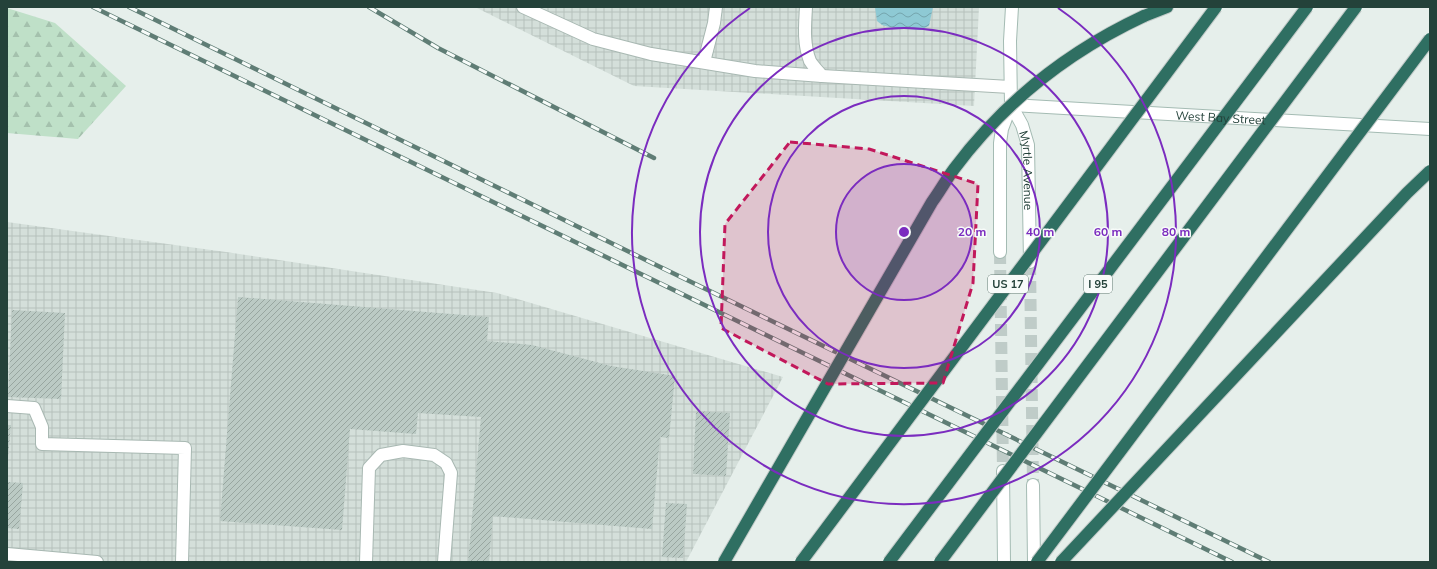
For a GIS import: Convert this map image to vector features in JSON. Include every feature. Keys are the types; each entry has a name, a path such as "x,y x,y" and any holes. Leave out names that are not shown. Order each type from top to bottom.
{"highway":[{"path":"724,562 932,202 954,169 1001,114 1053,69 1096,40 1144,16 1167,7"},
{"name":"US 17","path":"801,562 1216,7"},
{"name":"I 95","path":"890,562 1306,7"},
{"path":"940,562 1356,7"},
{"path":"1037,562 1430,39"},
{"path":"1061,562 1401,199 1430,171"}],"street":[{"path":"523,7 593,39 651,54 755,71 1010,86"},
{"path":"704,62 714,23 716,7"},
{"path":"806,7 805,42 811,62 822,76"},
{"name":"Myrtle Avenue","path":"1000,252 1000,143 1002,129 1011,105 1010,41 1012,7"},
{"name":"Myrtle Avenue","path":"1011,105 1022,125 1028,145 1030,263"},
{"name":"West Bay Street","path":"1011,105 1430,129"},
{"path":"7,406 34,408 42,427 42,444 185,448 182,562"},
{"path":"366,562 369,468 381,455 403,451 434,455 446,463 451,473 444,562"},
{"path":"1003,470 1004,562"},
{"path":"1033,485 1034,562"},
{"path":"7,554 97,562"}],"highlighted area":[{"path":"790,142 869,149 978,184 973,283 943,383 828,384 721,328 725,224"}],"shaded area":[{"path":"475,7 979,7 974,106 634,86"},
{"path":"7,222 226,252 497,293 783,377 686,562 7,562"}],"green space":[{"path":"7,8 55,23 126,86 78,139 7,133"}],"water":[{"path":"875,7 933,7 929,26 920,30 882,25 877,21"}],"building":[{"path":"238,297 489,317 487,341 532,345 611,366 675,376 669,438 660,437 652,529 493,516 489,562 468,562 481,417 418,413 416,434 350,429 342,530 220,521"},
{"path":"12,310 65,313 61,399 8,397"},
{"path":"696,411 730,413 726,476 693,474"},
{"path":"7,425 11,425 8,457 7,457"},
{"path":"7,482 23,483 19,529 7,528"},
{"path":"666,503 687,504 683,558 662,557"}],"tunnel":[{"path":"1000,252 1003,470"},
{"path":"1030,263 1033,485"}],"railway":[{"path":"93,7 1232,562"},
{"path":"129,7 652,263 1269,562"},
{"path":"369,7 438,48 654,158"}]}
